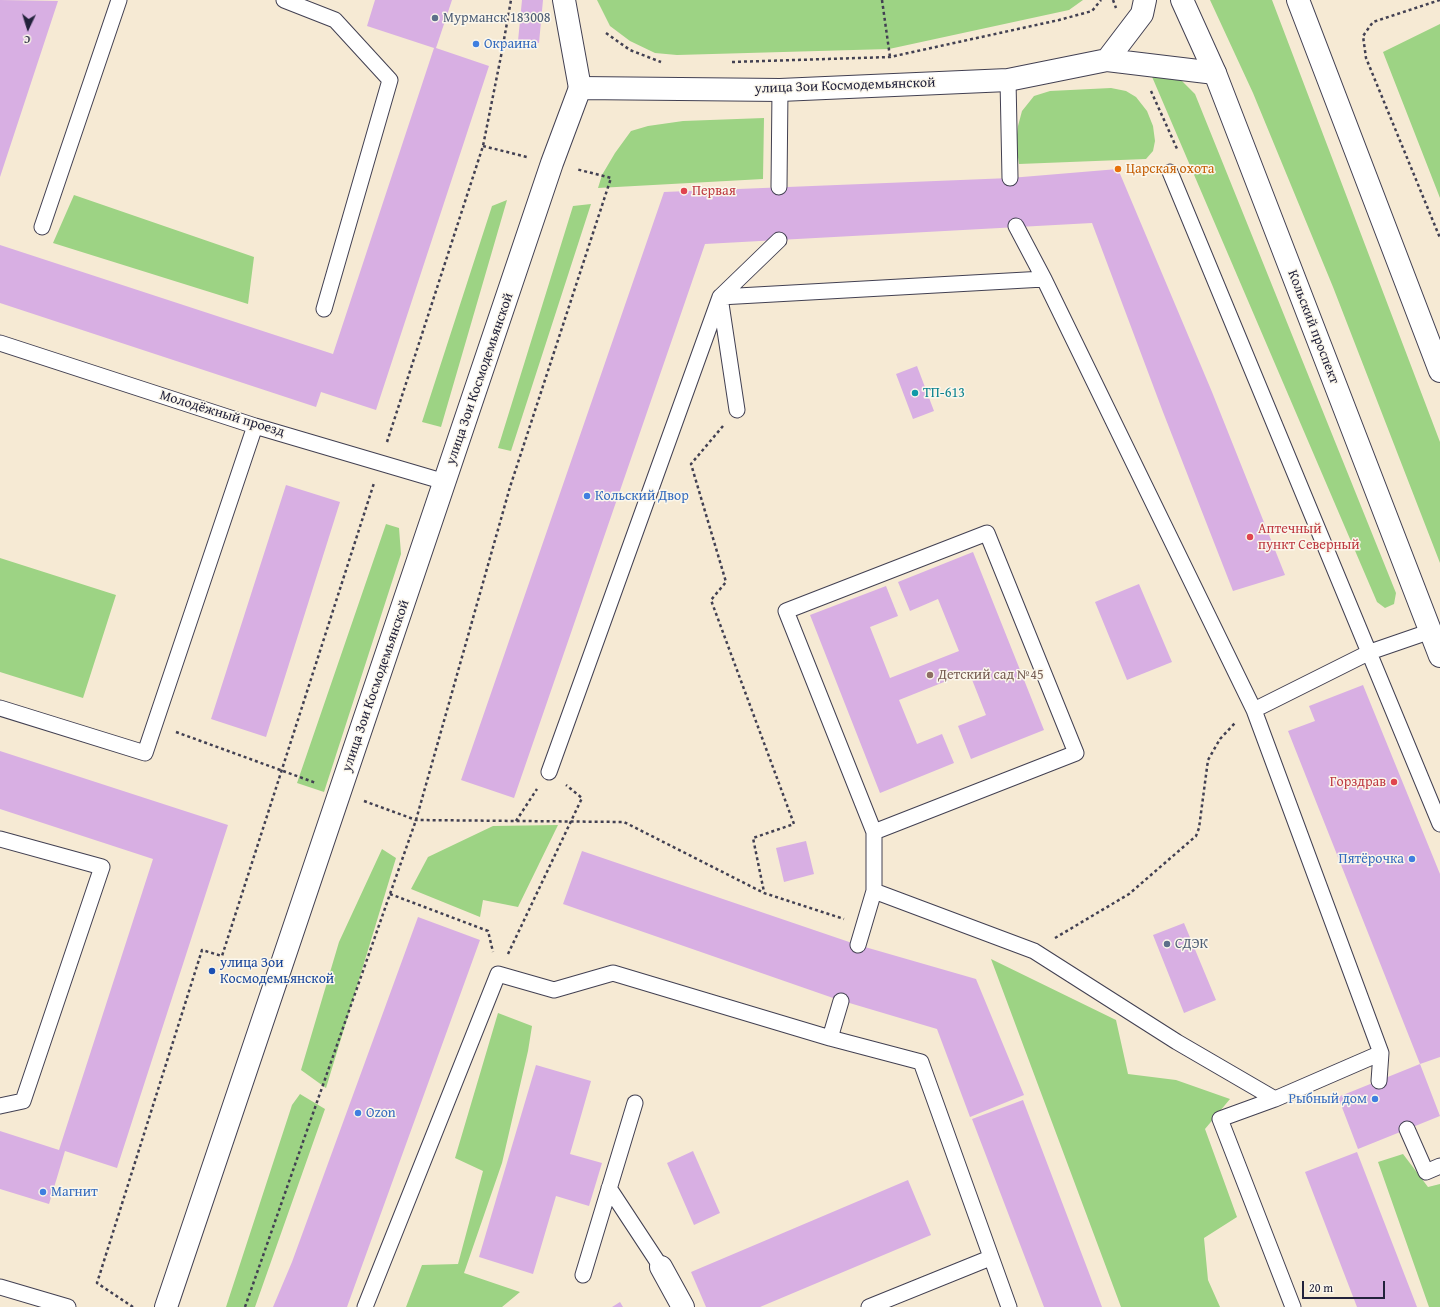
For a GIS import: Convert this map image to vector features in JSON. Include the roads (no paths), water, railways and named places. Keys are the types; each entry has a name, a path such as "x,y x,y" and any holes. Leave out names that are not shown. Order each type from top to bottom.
{"street":[{"path":"564,0 580,88"},
{"path":"1107,60 1142,14 1145,0"},
{"name":"Кольский проспект","path":"1182,0 1215,73 1440,656"},
{"path":"1298,0 1440,371"},
{"name":"улица Зои Космодемьянской","path":"166,1307 552,163 580,88 780,90 1008,80 1107,60 1215,73"},
{"path":"661,1267 683,1307"}],"lane":[{"path":"42,227 119,0"},
{"path":"284,0 335,20 390,80 324,310"},
{"path":"1008,80 1010,178"},
{"path":"779,187 780,90"},
{"path":"1170,172 1440,824"},
{"path":"1016,226 1044,279 1254,710 1381,1053 1379,1081"},
{"path":"549,772 720,297 779,240"},
{"path":"720,297 1044,279"},
{"path":"720,297 737,410"},
{"name":"Молодёжный проезд","path":"0,343 255,426 445,482"},
{"path":"0,708 146,753 255,426"},
{"path":"858,945 874,891 874,832 786,611 987,533 1076,753 874,832"},
{"path":"1254,710 1370,652 1431,631"},
{"path":"0,839 102,867 23,1101 0,1106"},
{"path":"874,891 1034,950 1177,1042 1275,1099"},
{"path":"364,1307 498,974 554,990 613,973 830,1038 921,1062 990,1258 1009,1307"},
{"path":"830,1038 841,1001"},
{"path":"1293,1307 1220,1119 1275,1099 1381,1053"},
{"path":"583,1275 635,1103"},
{"path":"1407,1130 1426,1172 1440,1166"},
{"path":"610,1188 661,1267"},
{"path":"869,1307 990,1258"},
{"path":"0,1287 62,1306"}],"place":[{"name":"Мурманск 183008","path":"435,18"},
{"name":"Окраина","path":"476,44"},
{"name":"Царская охота","path":"1118,169"},
{"name":"Первая","path":"684,191"},
{"name":"ТП-613","path":"915,393"},
{"name":"Кольский Двор","path":"587,496"},
{"name":"Аптечный пункт Северный","path":"1250,537"},
{"name":"Детский сад №45","path":"930,675"},
{"name":"Горздрав","path":"1394,782"},
{"name":"Пятёрочка","path":"1412,859"},
{"name":"СДЭК","path":"1167,944"},
{"name":"улица Зои Космодемьянской","path":"212,971"},
{"name":"Рыбный дом","path":"1375,1099"},
{"name":"Ozon","path":"358,1113"},
{"name":"Магнит","path":"43,1192"}]}
